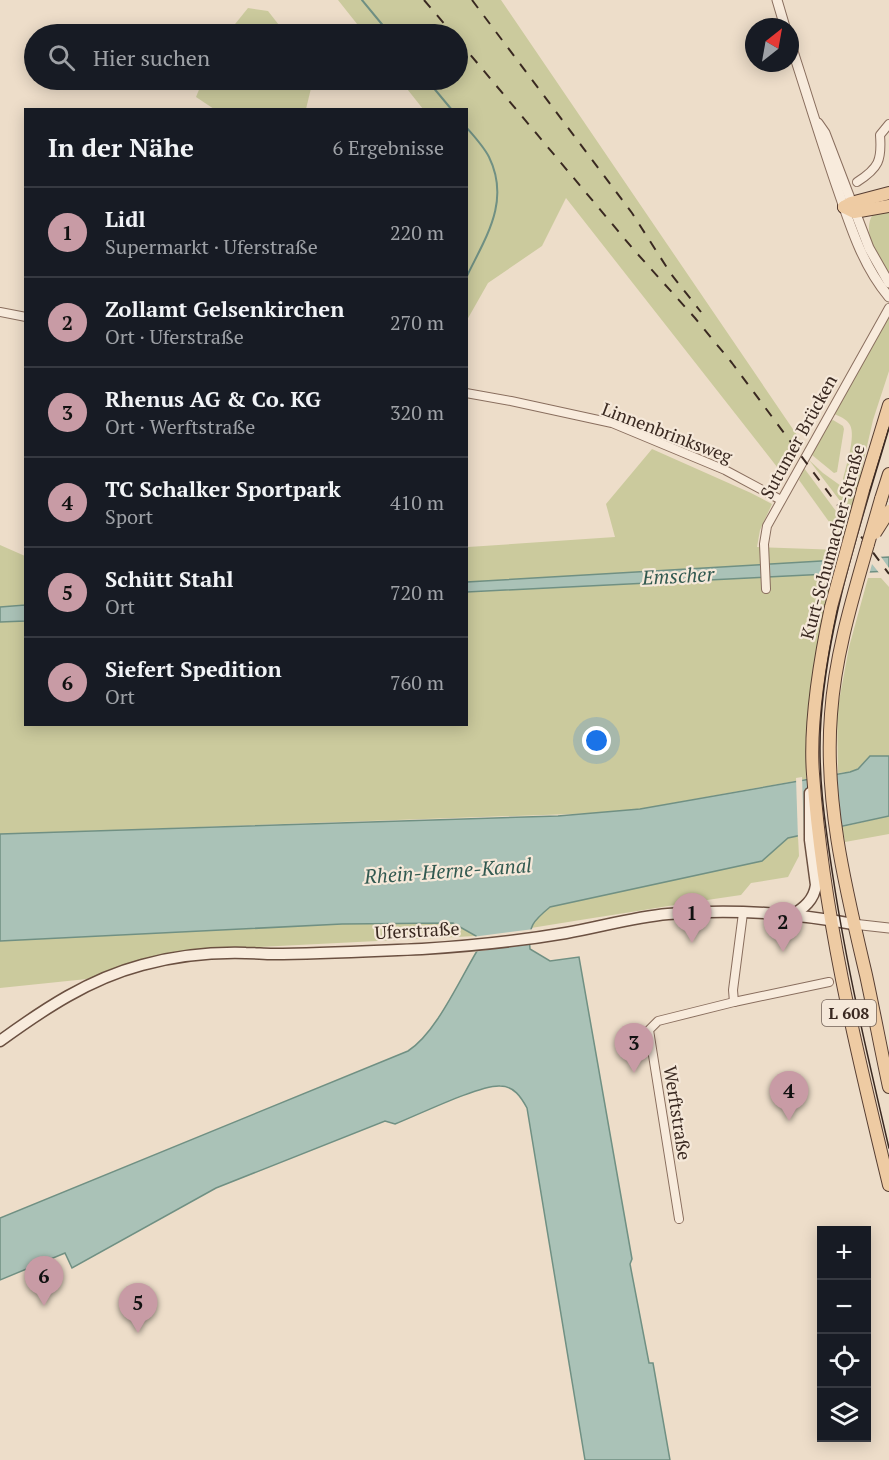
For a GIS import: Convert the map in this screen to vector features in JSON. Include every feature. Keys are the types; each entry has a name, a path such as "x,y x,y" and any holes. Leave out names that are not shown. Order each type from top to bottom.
{"main road":[{"path":"850,207 889,193"},
{"path":"850,207 889,206"},
{"name":"Kurt-Schumacher-Straße","path":"889,405 831,607 817,694 813,773 814,840 844,993 889,1185"},
{"name":"Kurt-Schumacher-Straße","path":"889,474 850,607 835,680 831,714 830,770 832,802 853,924 889,1087"},
{"name":"L 608","path":"868,544 889,511"},
{"path":"791,917 802,909 815,894 814,840"},
{"name":"Uferstraße","path":"0,1041 76,990 118,972 155,961 244,952 272,954 468,945 536,937 667,914 743,913 853,924"}],"street":[{"path":"777,0 782,18"},
{"path":"799,70 814,116 850,207 872,254 889,283"},
{"path":"857,182 872,171 878,163 882,155 880,135 889,124"},
{"path":"850,207 865,260 889,297"},
{"name":"Sutumer Brücken","path":"766,589 764,553 767,526 889,308"},
{"path":"0,312 24,317"},
{"name":"Linnenbrinksweg","path":"468,393 512,400 612,423 725,470 781,500"},
{"path":"734,1002 733,990 743,913"},
{"path":"853,924 889,928"},
{"name":"Werftstraße","path":"680,1219 649,1030 658,1021 829,982"}],"green space":[{"path":"338,0 501,0 801,441 781,472 566,198 542,246 488,283 468,318 468,108 422,108 408,90 468,90 468,24 357,24"},
{"path":"248,8 268,11 278,24 235,24"},
{"path":"199,90 311,90 306,108 212,108 196,97"},
{"path":"889,211 889,274 872,244 869,229 873,214"},
{"path":"889,315 889,371 873,420 857,490 843,479 850,452 852,430 847,421 834,414"},
{"path":"833,420 844,429 837,472 834,473 812,455 830,421"},
{"path":"652,449 772,504 760,530 757,547 841,550 813,688 806,779 640,809 599,813 0,834 0,545 24,556 24,726 468,726 468,547 615,537 606,504"},
{"path":"809,460 855,496 850,514"},
{"path":"804,468 847,526 844,538 840,537 799,480"},
{"path":"868,578 881,578 889,587 889,756 870,756 855,771 838,773 837,712 849,647"},
{"path":"889,816 889,834 845,842 842,827"},
{"path":"798,836 799,856 788,877 751,883 741,895 531,928 534,920 550,907 762,861 788,838"},
{"path":"453,923 476,936 199,950 139,960 87,979 0,988 0,941 342,924"}],"water":[{"name":"Emscher","path":"889,557 889,571 468,592 468,582"},
{"path":"24,605 24,621 0,622 0,607"},
{"name":"Rhein-Herne-Kanal","path":"870,756 889,756 889,816 788,838 762,861 550,907 539,916 531,929 530,949 550,961 579,957 632,1259 630,1264 649,1363 653,1363 670,1460 585,1460 527,1108 516,1093 505,1086 478,1090 395,1124 385,1121 216,1188 72,1268 65,1253 0,1280 0,1218 408,1051 428,1032 437,1019 477,951 476,936 453,923 342,924 0,941 0,834 558,816 640,809 850,772 858,769"}],"pier":[{"path":"879,554 889,568 889,574 880,574 872,564 869,575 833,576 839,557"},
{"path":"836,770 842,830 807,837 807,775"},
{"path":"802,777 804,838 798,839 796,778"},
{"path":"534,929 533,944 473,952 472,937"}],"waterway":[{"path":"362,0 382,24"},
{"path":"435,90 450,108"},
{"path":"468,129 489,157 495,173 497,189 493,219 468,274"}],"tram line":[{"path":"889,428 838,608 825,682 820,739 822,798 839,911 858,1013 889,1148"}],"railway":[{"path":"424,0 444,24"},
{"path":"472,0 632,213 671,274 701,312"},
{"path":"468,52 732,363 889,574"}],"place":[{"name":"Lidl","path":"692,943"},
{"name":"Zollamt Gelsenkirchen","path":"783,952"},
{"name":"Rhenus AG & Co. KG","path":"634,1073"},
{"name":"TC Schalker Sportpark","path":"789,1121"},
{"name":"Siefert Spedition","path":"44,1306"},
{"name":"Schütt Stahl","path":"138,1333"}]}
